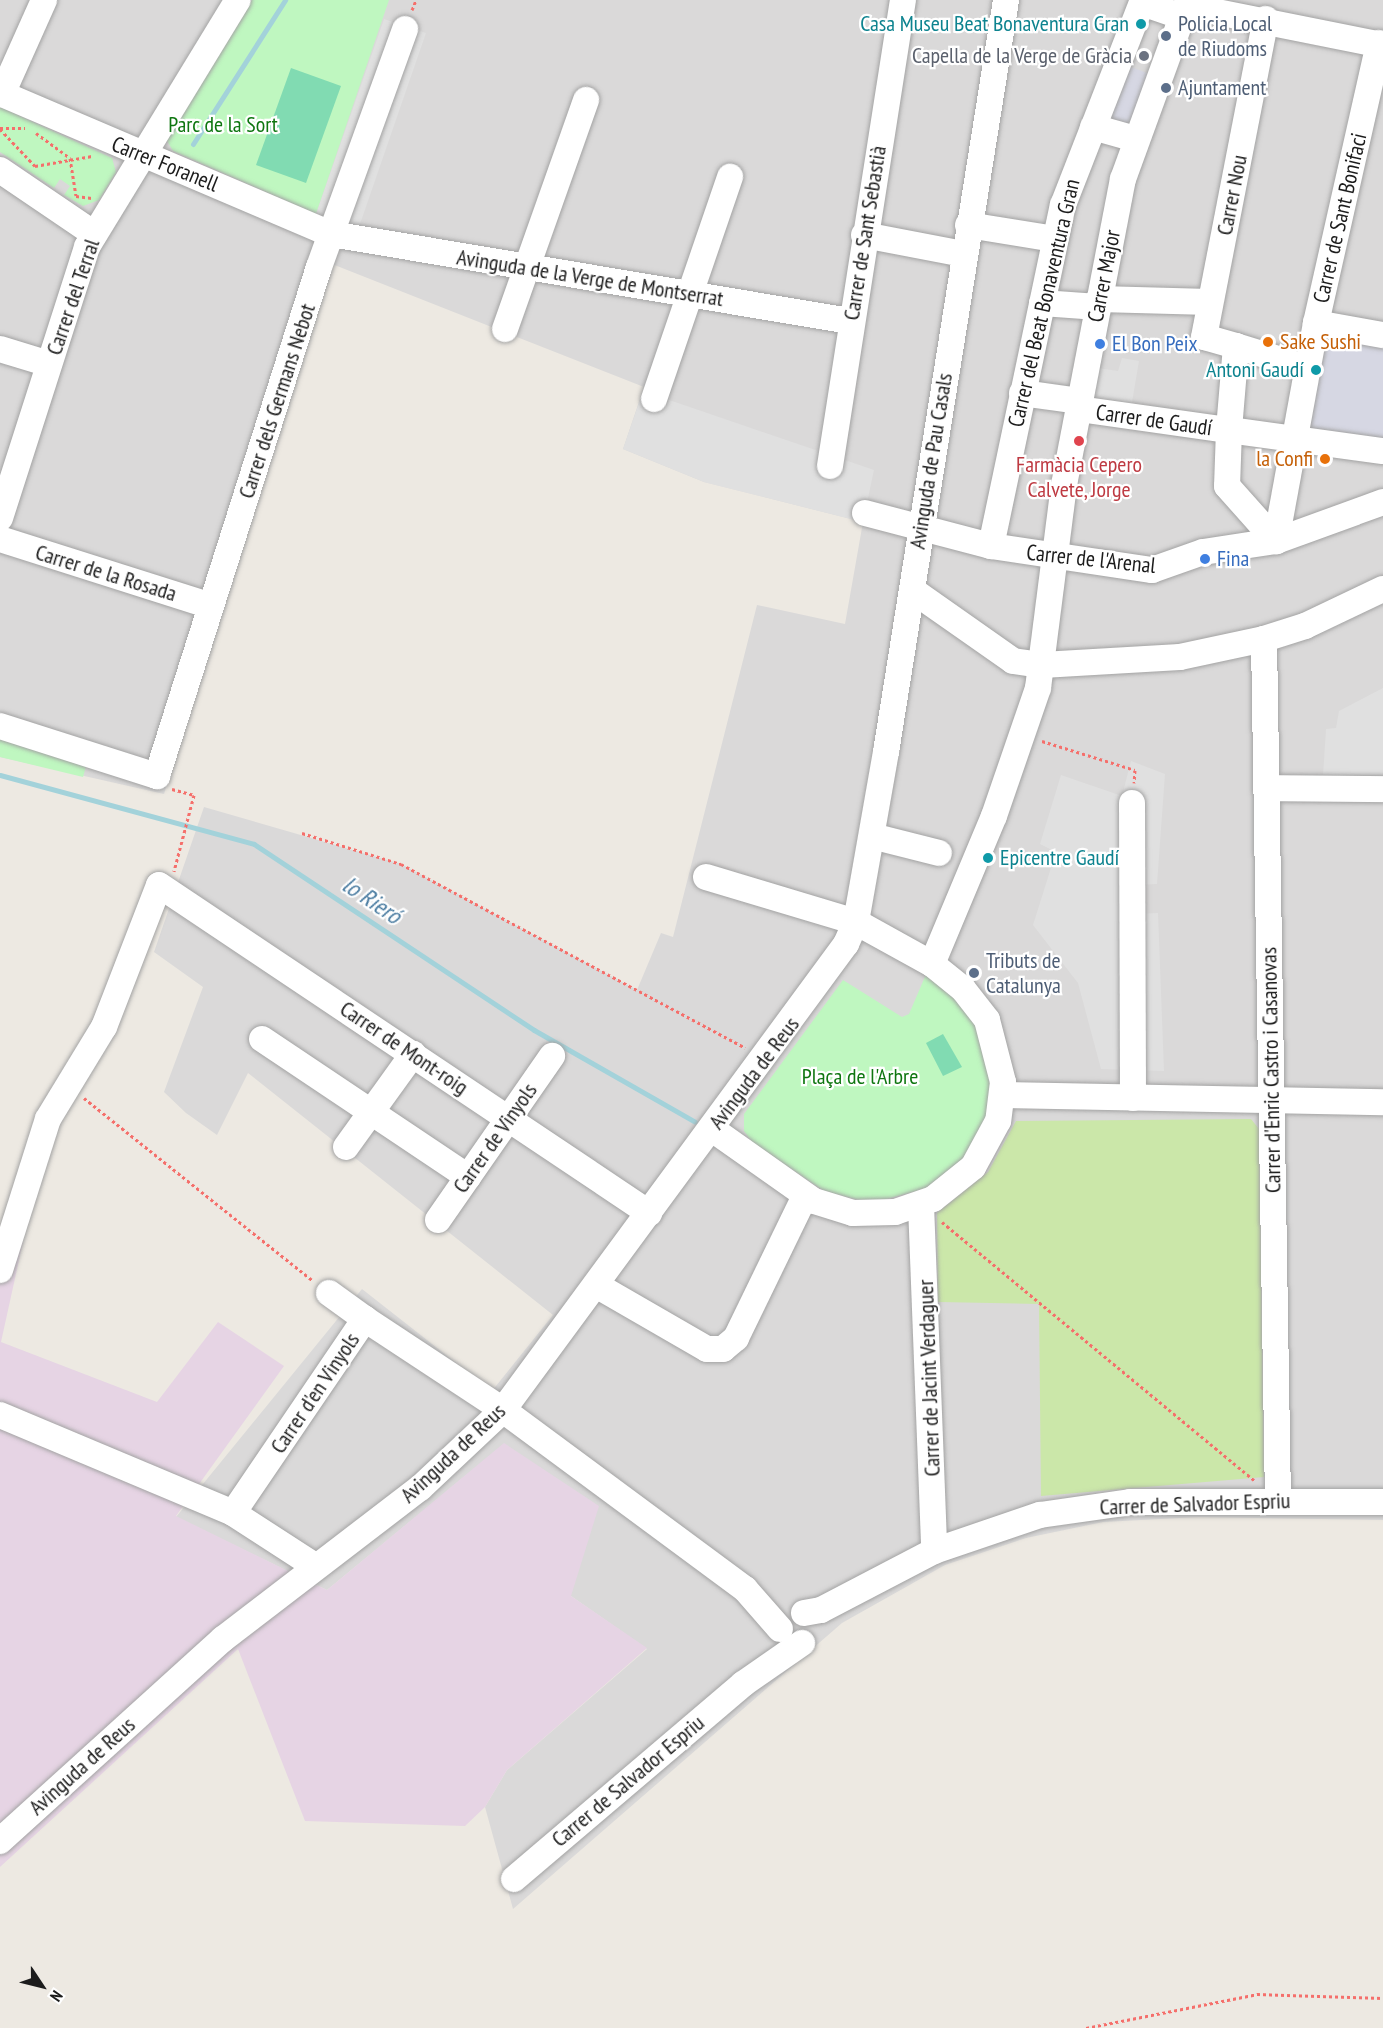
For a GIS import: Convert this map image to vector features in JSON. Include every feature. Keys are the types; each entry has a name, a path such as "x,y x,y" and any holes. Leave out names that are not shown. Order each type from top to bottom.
{"street":[{"path":"1,93 44,0"},
{"name":"Carrer del Terral","path":"0,518 49,364 94,234 238,0"},
{"name":"Carrer de Sant Sebastià","path":"830,466 850,321 903,0"},
{"name":"Avinguda de Pau Casals","path":"856,922 872,836 963,254 1006,0"},
{"path":"1143,2 1266,19 1381,44"},
{"name":"Carrer del Beat Bonaventura Gran","path":"991,546 1054,239 1093,127 1122,62 1143,2"},
{"name":"Carrer Major","path":"1059,558 1054,555 1079,405 1135,139 1186,8"},
{"name":"Carrer Nou","path":"1236,346 1204,337 1266,19"},
{"name":"Carrer dels Germans Nebot","path":"157,776 331,234 405,29"},
{"name":"Carrer de Sant Bonifaci","path":"1276,541 1316,323 1381,44"},
{"path":"1122,62 1161,75"},
{"name":"Carrer Foranell","path":"1,93 331,234"},
{"path":"505,329 586,100"},
{"path":"1093,127 1135,139"},
{"path":"0,170 94,234"},
{"path":"654,399 730,177"},
{"path":"968,225 1054,239"},
{"name":"Avinguda de la Verge de Montserrat","path":"331,234 850,321"},
{"path":"864,236 963,254"},
{"path":"1042,303 1210,302"},
{"path":"1316,323 1383,335"},
{"path":"1276,541 1227,486 1236,346 1307,368"},
{"path":"0,349 49,364"},
{"name":"Carrer de Gaudí","path":"1022,393 1229,430 1383,451"},
{"name":"Carrer de l'Arenal","path":"865,513 920,530 991,546 1059,558 1158,569 1203,552 1276,541 1383,502"},
{"name":"Carrer de la Rosada","path":"0,540 211,606"},
{"path":"932,964 1023,736 1042,665 1059,558"},
{"path":"912,590 1003,655 1042,665 1180,657 1264,639 1305,626 1383,589"},
{"name":"Carrer d'Enric Castro i Casanovas","path":"1264,639 1278,1500"},
{"path":"0,726 157,776"},
{"path":"1266,788 1383,789"},
{"path":"1132,803 1133,1098"},
{"path":"872,836 939,853"},
{"path":"706,877 856,922 932,964 963,989 987,1020 1000,1056 1002,1095 993,1133 973,1167 921,1205 867,1215 833,1209 805,1196 712,1129"},
{"path":"0,1270 45,1126 104,1028 159,885"},
{"name":"Carrer de Mont-roig","path":"159,885 649,1213"},
{"name":"Avinguda de Reus","path":"0,1841 215,1646 315,1566 420,1488 503,1410 836,961 856,922"},
{"path":"262,1039 468,1177"},
{"path":"346,1147 413,1054"},
{"name":"Carrer de Vinyols","path":"438,1220 552,1056"},
{"path":"1002,1095 1383,1101"},
{"path":"596,1285 707,1349 723,1349 736,1338 805,1196"},
{"name":"Carrer de Jacint Verdaguer","path":"921,1205 934,1551"},
{"path":"329,1293 365,1319"},
{"name":"Carrer d'en Vinyols","path":"232,1513 365,1319 503,1410 795,1628"},
{"path":"0,1415 232,1513 315,1566"},
{"name":"Carrer de Salvador Espriu","path":"514,1879 743,1684 795,1628 934,1551 996,1528 1086,1507 1278,1500 1383,1502"}],"path":[{"path":"0,129 30,129 70,158 76,196 88,200 102,190"},
{"path":"0,129 35,166 70,158 99,156"},
{"path":"1023,736 1134,770 1132,803"},
{"path":"157,776 160,786 194,795 172,880 159,885"},
{"path":"302,833 401,864 765,1059"},
{"path":"68,1086 329,1293"},
{"path":"921,1205 1278,1500"},
{"path":"1086,2028 1257,1994 1383,1998"}],"shaded area":[{"path":"0,0 1383,0 1383,1520 1199,1517 1103,1522 1026,1538 945,1565 842,1623 513,1909 485,1807 507,1770 647,1649 571,1596 504,1444 327,1590 176,1517 362,1289 492,1391 553,1315 248,1073 217,1135 186,1113 164,1092 203,987 154,952 204,807 401,864 637,990 661,933 673,937 757,605 845,624 863,522 704,482 623,449 644,387 332,264 164,794 0,757"},
{"path":"384,19 426,33 358,230 316,214"},
{"path":"1131,67 1155,76 1132,135 1105,127"},
{"path":"1333,331 1383,340 1383,444 1311,435 1304,421 1315,338"},
{"path":"1122,358 1139,361 1130,414 1084,406 1091,367 1118,371"},
{"path":"643,391 874,470 863,522 704,482 623,449"},
{"path":"1383,688 1383,775 1323,776 1326,729 1336,728 1339,711"},
{"path":"1131,761 1165,774 1157,884 1137,885 1136,914 1158,913 1164,1071 1101,1069 1078,983 1033,925 1056,852 1040,844 1061,775 1122,796"},
{"path":"0,1233 23,1242 1,1342 157,1402 218,1322 284,1366 176,1516 327,1590 504,1443 599,1506 571,1596 647,1648 507,1770 485,1807 465,1826 305,1821 238,1649 0,1867"}],"green space":[{"name":"Parc de la Sort","path":"252,0 389,0 316,214 173,151 166,139"},
{"path":"291,68 341,86 306,183 256,165"},
{"path":"0,107 112,158 116,172 99,200 83,206 64,195 70,186 60,179 54,188 0,152"},
{"path":"0,739 87,763 83,777 0,757"},
{"name":"Plaça de l'Arbre","path":"927,972 976,1020 995,1071 988,1114 963,1160 928,1188 871,1203 824,1191 752,1142 744,1131 744,1114 843,980 902,1017 909,1014"},
{"path":"943,1034 962,1067 943,1076 926,1043"},
{"path":"1251,1119 1259,1129 1264,1477 1041,1496 1039,1304 938,1302 937,1213 988,1172 1016,1121"}],"waterway":[{"path":"193,144 285,0"},
{"name":"lo Rieró","path":"0,775 254,844 534,1030 695,1122"}],"place":[{"name":"Casa Museu Beat Bonaventura Gran","path":"1141,24"},
{"name":"Policia Local de Riudoms","path":"1166,36"},
{"name":"Capella de la Verge de Gràcia","path":"1144,56"},
{"name":"Ajuntament","path":"1166,88"},
{"name":"Sake Sushi","path":"1268,342"},
{"name":"El Bon Peix","path":"1100,344"},
{"name":"Antoni Gaudí","path":"1316,370"},
{"name":"Farmàcia Cepero Calvete, Jorge","path":"1079,441"},
{"name":"la Confi","path":"1325,459"},
{"name":"Fina","path":"1205,559"},
{"name":"Epicentre Gaudí","path":"988,858"},
{"name":"Tributs de Catalunya","path":"974,973"}]}
